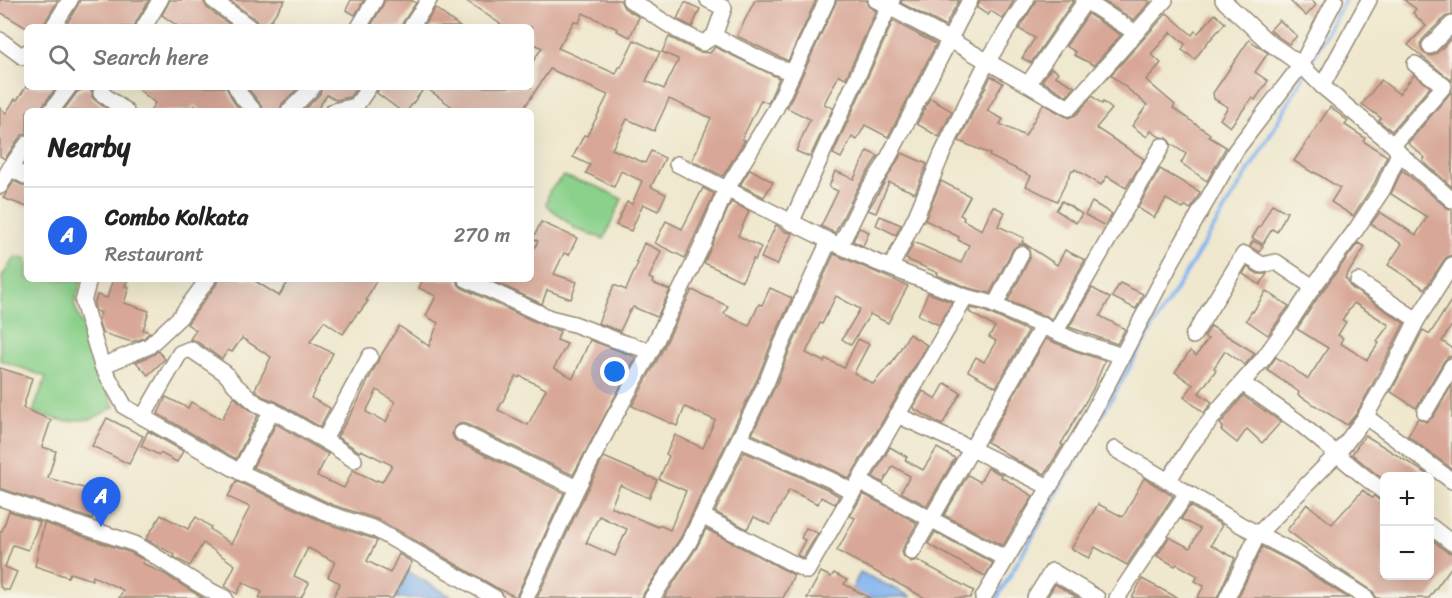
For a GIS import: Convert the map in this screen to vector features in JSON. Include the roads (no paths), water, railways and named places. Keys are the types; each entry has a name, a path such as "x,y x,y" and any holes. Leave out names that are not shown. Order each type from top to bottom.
{"street":[{"path":"55,24 70,0"},
{"path":"147,22 160,0"},
{"path":"213,0 245,24"},
{"path":"361,24 375,0"},
{"path":"413,24 429,0"},
{"path":"630,0 676,30 703,44 714,36 723,8 708,0"},
{"path":"526,598 577,489 651,351 703,244 726,190 775,111 826,0"},
{"path":"652,598 689,542 767,381 780,348 834,244 884,166 970,0"},
{"path":"891,267 987,62 1026,0"},
{"path":"1028,84 1085,0 1136,33"},
{"path":"791,223 885,2 1069,108 1165,0"},
{"path":"1223,0 1267,41 1301,65 1452,200"},
{"path":"983,598 1084,429 1172,261 1236,150 1301,65 1335,0"},
{"path":"1322,86 1369,0"},
{"path":"1430,46 1452,24"},
{"path":"714,36 792,73"},
{"path":"0,40 24,56"},
{"path":"1168,481 1194,441 1222,404 1263,359 1355,231 1377,197 1396,149 1444,86 1415,64"},
{"path":"53,108 67,90"},
{"path":"100,90 101,93 122,108"},
{"path":"238,90 251,108"},
{"path":"292,108 310,90"},
{"path":"347,108 356,106 367,90"},
{"path":"912,552 972,449 1162,146"},
{"path":"0,186 24,148"},
{"path":"677,164 834,244 966,297 995,305 1076,341 1122,356"},
{"path":"10,168 24,175"},
{"path":"995,305 1021,254"},
{"path":"1192,336 1244,254 1262,265 1276,262 1313,287"},
{"path":"1227,598 1258,534 1338,453 1365,416 1417,320 1452,265"},
{"path":"88,282 83,302 102,366 124,407 240,472 329,514 375,529 495,598"},
{"path":"102,366 149,346 180,317 206,282"},
{"path":"472,282 550,318 651,351"},
{"path":"1358,282 1417,320"},
{"path":"702,516 807,571 966,297"},
{"path":"143,417 180,353 190,349 225,373 257,404 272,410 324,440 354,460"},
{"path":"324,440 370,356"},
{"path":"1425,412 1452,366"},
{"path":"1242,383 1298,421 1380,489"},
{"path":"240,472 272,410"},
{"path":"897,415 1049,487"},
{"path":"1365,416 1452,481"},
{"path":"462,433 577,489"},
{"path":"739,439 831,480 856,486 930,518 1006,559"},
{"path":"1115,449 1258,534 1299,555 1366,598"},
{"path":"1117,598 1187,493"},
{"path":"0,498 135,544 217,596"},
{"path":"1434,529 1452,543"},
{"path":"1035,598 1052,571 1097,598"}],"water":[{"path":"408,572 454,598 396,598"},
{"path":"860,572 912,597 848,598"}],"waterway":[{"path":"1311,61 1345,0"},
{"path":"997,598 1148,335 1268,139 1305,73"}],"place":[{"name":"Combo Kolkata","path":"101,527"}]}
